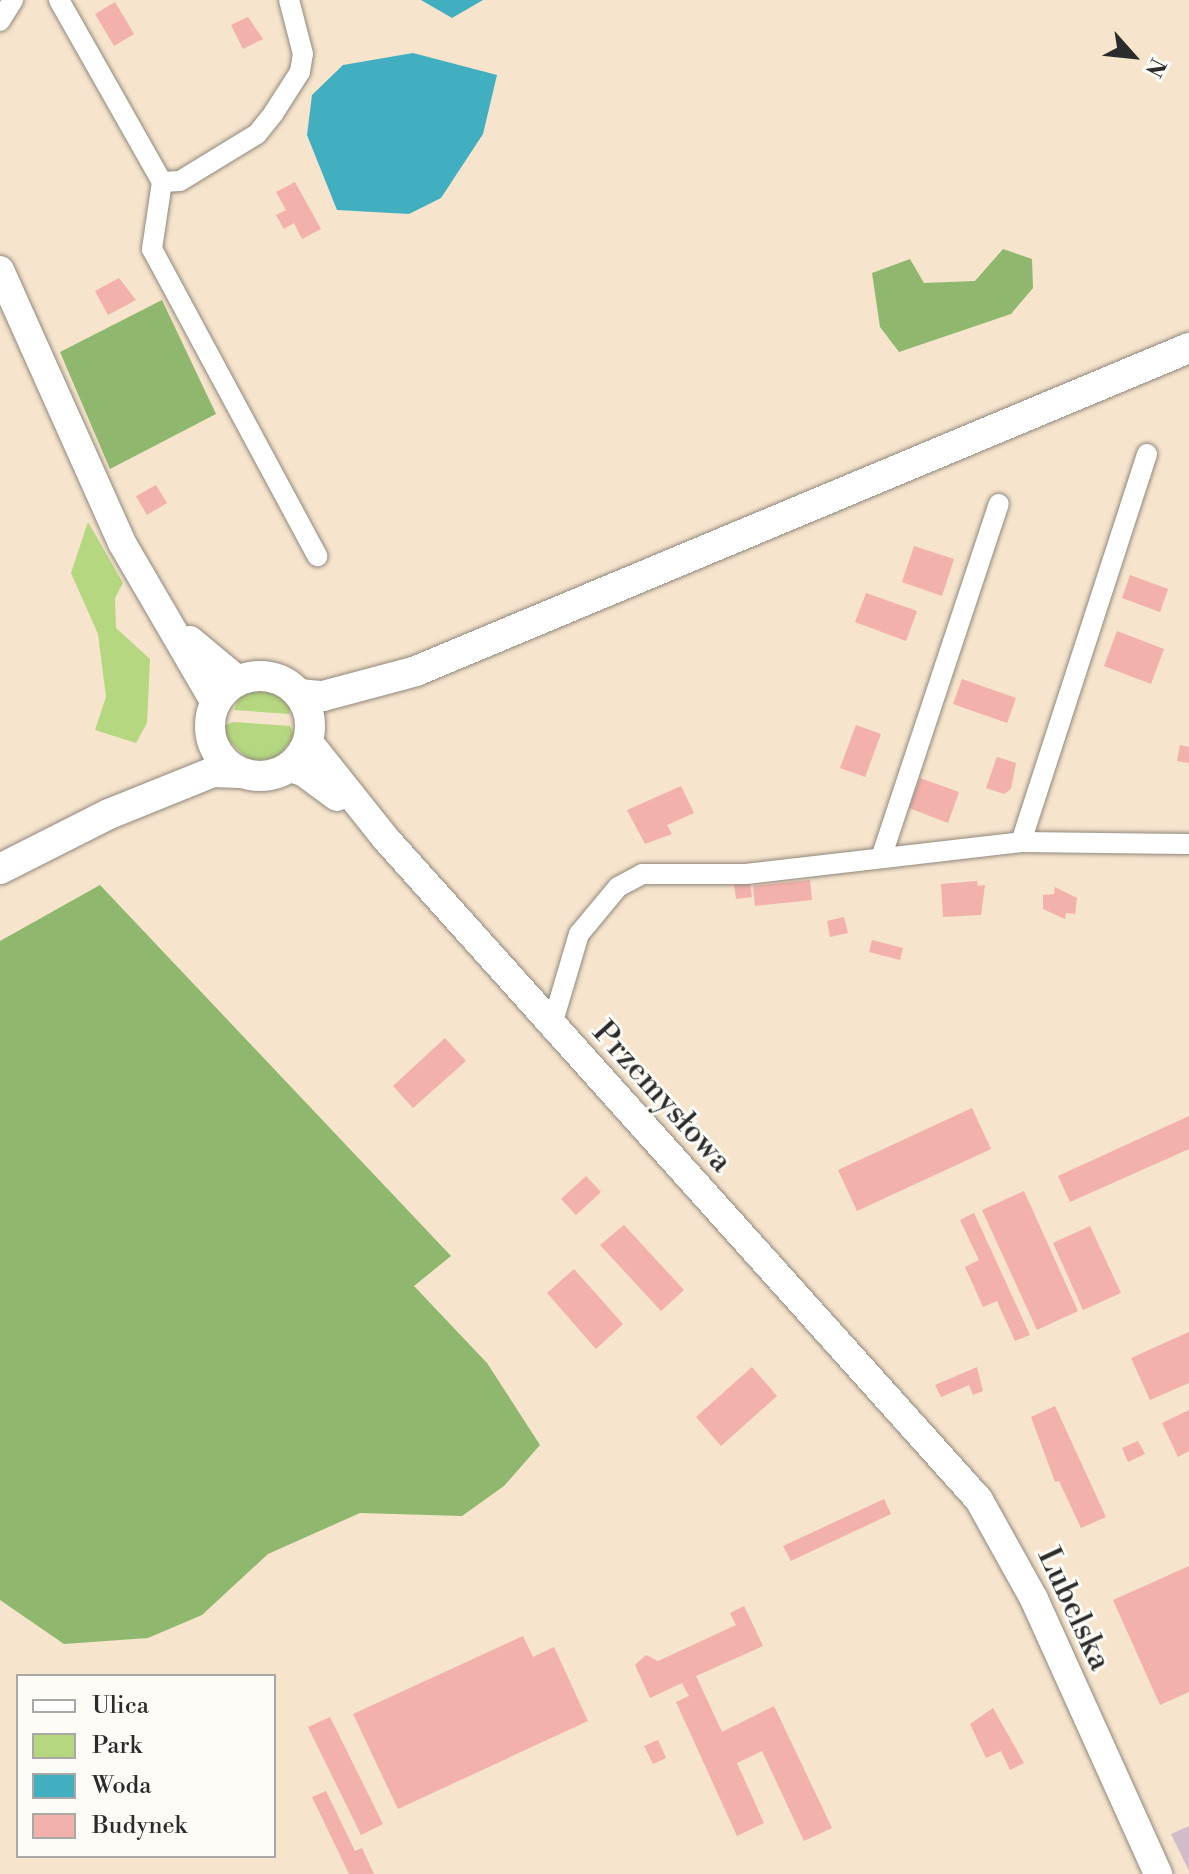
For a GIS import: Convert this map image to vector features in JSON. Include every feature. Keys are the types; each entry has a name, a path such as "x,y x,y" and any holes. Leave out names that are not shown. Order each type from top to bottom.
{"main road":[{"path":"0,869 109,814 213,772 265,776 289,768 326,720 416,671 1145,363 1189,341"},
{"path":"1145,363 1189,348"},
{"path":"109,814 197,756 210,736 215,703 238,680 271,677 299,694 323,696 416,671"},
{"path":"299,694 310,723 308,741"},
{"path":"210,736 221,758 240,773"}],"street":[{"path":"0,21 13,0"},
{"path":"59,0 162,182 152,249 317,556"},
{"path":"162,182 180,181 257,134 273,114 300,72 303,54 289,0"},
{"path":"0,270 122,543 215,703"},
{"path":"1021,842 1147,454"},
{"path":"882,855 999,504"},
{"path":"161,612 238,680"},
{"name":"Przemysłowa","path":"308,741 386,839 890,1397"},
{"name":"Przemysłowa","path":"289,768 324,786 386,839"},
{"path":"552,1025 579,934 618,887 642,874 746,874 882,855 1021,842 1189,844"},
{"name":"Lubelska","path":"890,1397 979,1500 1008,1550 1158,1874"}],"shaded area":[{"path":"1189,1826 1189,1871 1171,1834"}],"green space":[{"path":"1003,249 1032,259 1033,288 1011,314 899,352 880,327 872,273 910,259 924,283 975,281"},
{"path":"162,300 216,414 110,469 60,352"},
{"path":"88,522 123,583 115,598 116,628 150,659 147,723 136,743 95,730 106,697 98,634 71,573"},
{"path":"262,689 283,697 291,706 289,714 234,710 240,696"},
{"path":"233,722 290,726 295,736 277,758 250,761 226,738 224,726"},
{"path":"100,885 451,1256 414,1286 487,1363 540,1445 504,1486 462,1516 360,1513 268,1554 202,1615 148,1638 64,1644 0,1600 0,941"}],"water":[{"path":"421,0 483,0 452,18"},
{"path":"413,53 497,75 483,134 441,198 409,214 337,210 307,135 312,95 343,65"}],"building":[{"path":"115,2 134,34 114,46 95,14"},
{"path":"248,17 263,39 243,49 231,25"},
{"path":"295,182 321,229 302,239 294,223 284,229 276,215 286,210 276,192"},
{"path":"119,278 136,300 108,315 95,291"},
{"path":"156,485 167,503 147,515 136,496"},
{"path":"914,546 954,559 942,596 902,582"},
{"path":"1130,575 1168,589 1160,612 1122,598"},
{"path":"866,593 917,611 906,641 855,622"},
{"path":"1117,631 1164,649 1151,684 1104,666"},
{"path":"962,679 1016,698 1007,723 953,704"},
{"path":"856,725 881,734 865,777 840,768"},
{"path":"1180,745 1189,747 1189,763 1177,761"},
{"path":"997,757 1016,763 1011,789 1004,794 986,788"},
{"path":"920,778 959,792 948,823 909,808"},
{"path":"681,786 694,813 667,825 672,834 645,844 627,810"},
{"path":"810,880 812,900 755,906 753,886"},
{"path":"977,881 978,886 985,885 981,915 943,917 941,884"},
{"path":"750,882 752,897 736,899 734,884"},
{"path":"1055,887 1077,898 1075,914 1066,913 1065,919 1043,909 1043,895 1054,894"},
{"path":"844,917 848,933 830,937 827,921"},
{"path":"872,940 903,948 900,960 869,952"},
{"path":"445,1038 466,1061 413,1108 393,1086"},
{"path":"972,1108 991,1149 857,1211 838,1170"},
{"path":"1189,1116 1189,1149 1070,1202 1058,1176"},
{"path":"586,1176 601,1192 576,1215 561,1199"},
{"path":"1024,1191 1078,1311 1037,1330 982,1210"},
{"path":"974,1213 1030,1335 1015,1341 997,1301 983,1307 965,1267 979,1260 960,1220"},
{"path":"624,1225 684,1290 661,1311 600,1245"},
{"path":"1090,1226 1121,1293 1083,1310 1053,1243"},
{"path":"574,1269 623,1324 596,1349 547,1293"},
{"path":"1189,1332 1189,1383 1150,1400 1131,1358"},
{"path":"752,1367 777,1396 721,1446 696,1417"},
{"path":"977,1367 983,1391 973,1395 969,1385 941,1397 935,1385"},
{"path":"1055,1406 1106,1517 1081,1528 1059,1481 1055,1482 1031,1417"},
{"path":"1189,1410 1189,1451 1178,1457 1162,1423"},
{"path":"1138,1441 1145,1454 1128,1462 1122,1448"},
{"path":"884,1499 891,1514 791,1561 783,1546"},
{"path":"1189,1566 1189,1692 1160,1705 1113,1600"},
{"path":"744,1606 763,1646 696,1676 722,1732 774,1706 832,1828 804,1841 762,1751 737,1763 764,1823 737,1836 676,1702 689,1696 682,1683 650,1698 635,1665 646,1655 658,1661 736,1625 730,1613"},
{"path":"523,1636 533,1657 554,1647 588,1721 398,1809 353,1714"},
{"path":"993,1708 1024,1763 1010,1770 1001,1751 986,1758 970,1724"},
{"path":"330,1717 383,1824 361,1835 308,1727"},
{"path":"658,1740 666,1758 653,1764 644,1746"},
{"path":"326,1791 355,1851 362,1848 374,1874 349,1874 312,1797"}]}
